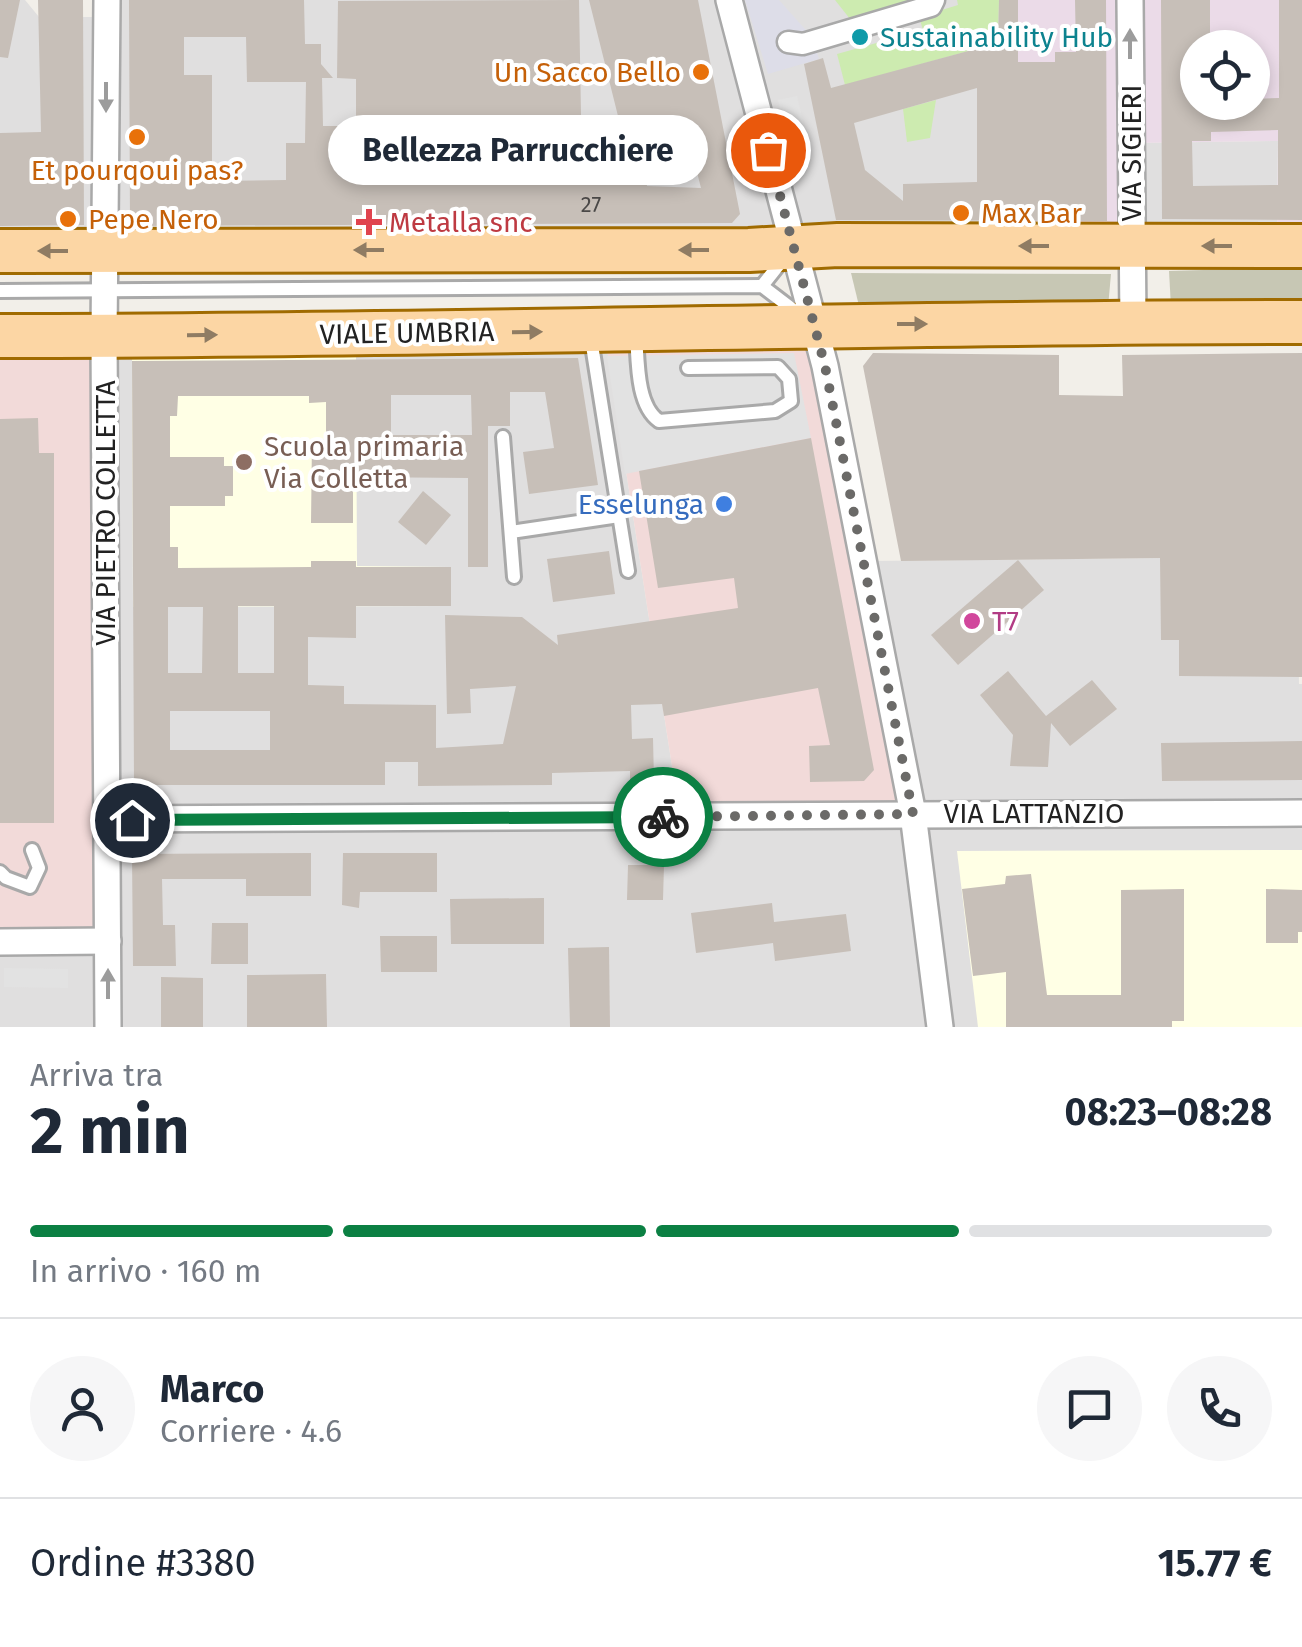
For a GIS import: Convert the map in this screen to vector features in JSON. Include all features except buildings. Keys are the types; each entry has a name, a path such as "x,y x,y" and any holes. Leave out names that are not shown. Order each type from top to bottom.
{"main road":[{"name":"VIALE UMBRIA","path":"0,251 105,271 838,245 1302,246"},
{"name":"VIALE UMBRIA","path":"0,336 1302,322"}],"street":[{"name":"VIA PIETRO COLLETTA","path":"107,0 104,336 108,1027"},
{"path":"729,0 814,325 913,814 940,1027"},
{"name":"VIA SIGIERI","path":"1130,0 1131,246"},
{"path":"788,42 803,44 938,2"},
{"path":"1131,246 1132,322"},
{"name":"VIA LATTANZIO","path":"107,819 1302,813"},
{"path":"0,942 108,942"}],"lane":[{"path":"792,248 762,286 814,325"},
{"name":"VIALE UMBRIA","path":"0,292 105,271 762,286"},
{"path":"590,331 628,571"},
{"path":"636,331 646,404 659,421 775,411 791,400 789,379 778,367 688,368"},
{"path":"503,437 514,576"},
{"path":"511,532 619,516"},
{"path":"0,872 30,887 39,868 32,850"}],"shaded area":[{"path":"0,0 25,0 39,17 99,17 101,245 0,246"},
{"path":"111,0 724,0 785,243 112,243"},
{"path":"732,0 999,0 998,244 794,245"},
{"path":"745,0 779,0 812,37 819,59 768,74"},
{"path":"999,0 1128,0 1129,244 998,244"},
{"path":"1133,0 1302,0 1302,245 1277,245 1278,141 1133,143"},
{"path":"797,96 806,135 787,139 778,100"},
{"path":"1278,141 1277,245 1132,245 1133,143"},
{"path":"1302,267 1302,304 1171,307 1169,271"},
{"path":"851,273 1111,274 1108,307 860,310"},
{"path":"813,328 906,807 679,811 605,336"},
{"path":"605,336 679,811 113,811 111,342"},
{"path":"99,343 102,935 0,936 0,344"},
{"path":"794,353 811,438 625,474 607,356"},
{"name":"Scuola primaria Via Colletta","path":"356,356 357,566 451,567 451,606 133,607 132,357"},
{"path":"1160,558 1298,638 1302,811 916,810 868,561"},
{"path":"1302,817 1302,1027 943,1027 917,818"},
{"path":"907,822 933,1027 115,1027 114,827"},
{"path":"1302,850 1302,1027 978,1027 957,851"},
{"path":"102,935 101,1027 0,1027 0,936"},
{"path":"4,968 68,969 68,988 4,987"}],"green space":[{"path":"835,0 927,0 854,24"},
{"path":"957,0 999,0 998,43 845,85 837,54 923,30 919,17 958,5"},
{"path":"936,100 930,138 907,142 903,109"}],"way so far":[{"path":"663,817 913,814 825,366 768,150"}],"place":[{"name":"Sustainability Hub","path":"860,37"},
{"name":"Un Sacco Bello","path":"701,72"},
{"name":"Et pourqoui pas?","path":"137,137"},
{"name":"Bellezza Parrucchiere","path":"768,150"},
{"name":"Max Bar","path":"961,213"},
{"name":"Pepe Nero","path":"68,219"},
{"name":"Metalla snc","path":"369,222"},
{"name":"Scuola primaria Via Colletta","path":"244,462"},
{"name":"Esselunga","path":"724,504"},
{"name":"T7","path":"972,621"}],"route":[{"path":"132,820 663,817"}]}
